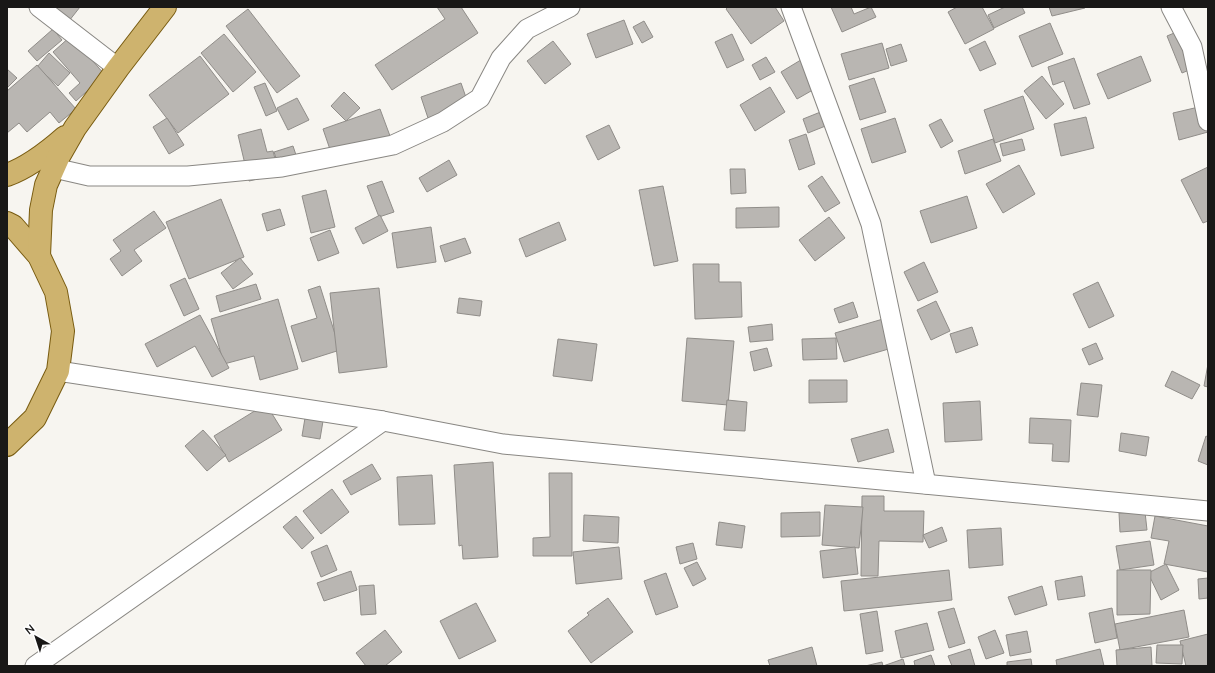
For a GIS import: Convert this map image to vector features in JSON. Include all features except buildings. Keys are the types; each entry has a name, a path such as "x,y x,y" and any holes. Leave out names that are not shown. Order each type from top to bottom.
{"main road":[{"path":"39,256 41,210 46,185 54,168 75,128 118,68 165,7"},
{"path":"7,175 46,154 75,128"},
{"path":"7,223 12,226 39,256 56,292 63,331 58,371 35,418 7,445"}],"street":[{"path":"39,7 118,68"},
{"path":"54,168 89,176 188,176 282,167 393,145 443,122 480,98 501,58 527,29 570,7"},
{"path":"791,7 871,224 926,484"},
{"path":"1171,7 1192,47 1208,121"},
{"path":"58,371 383,421 503,444 1208,511"},
{"path":"35,666 383,421"}]}
